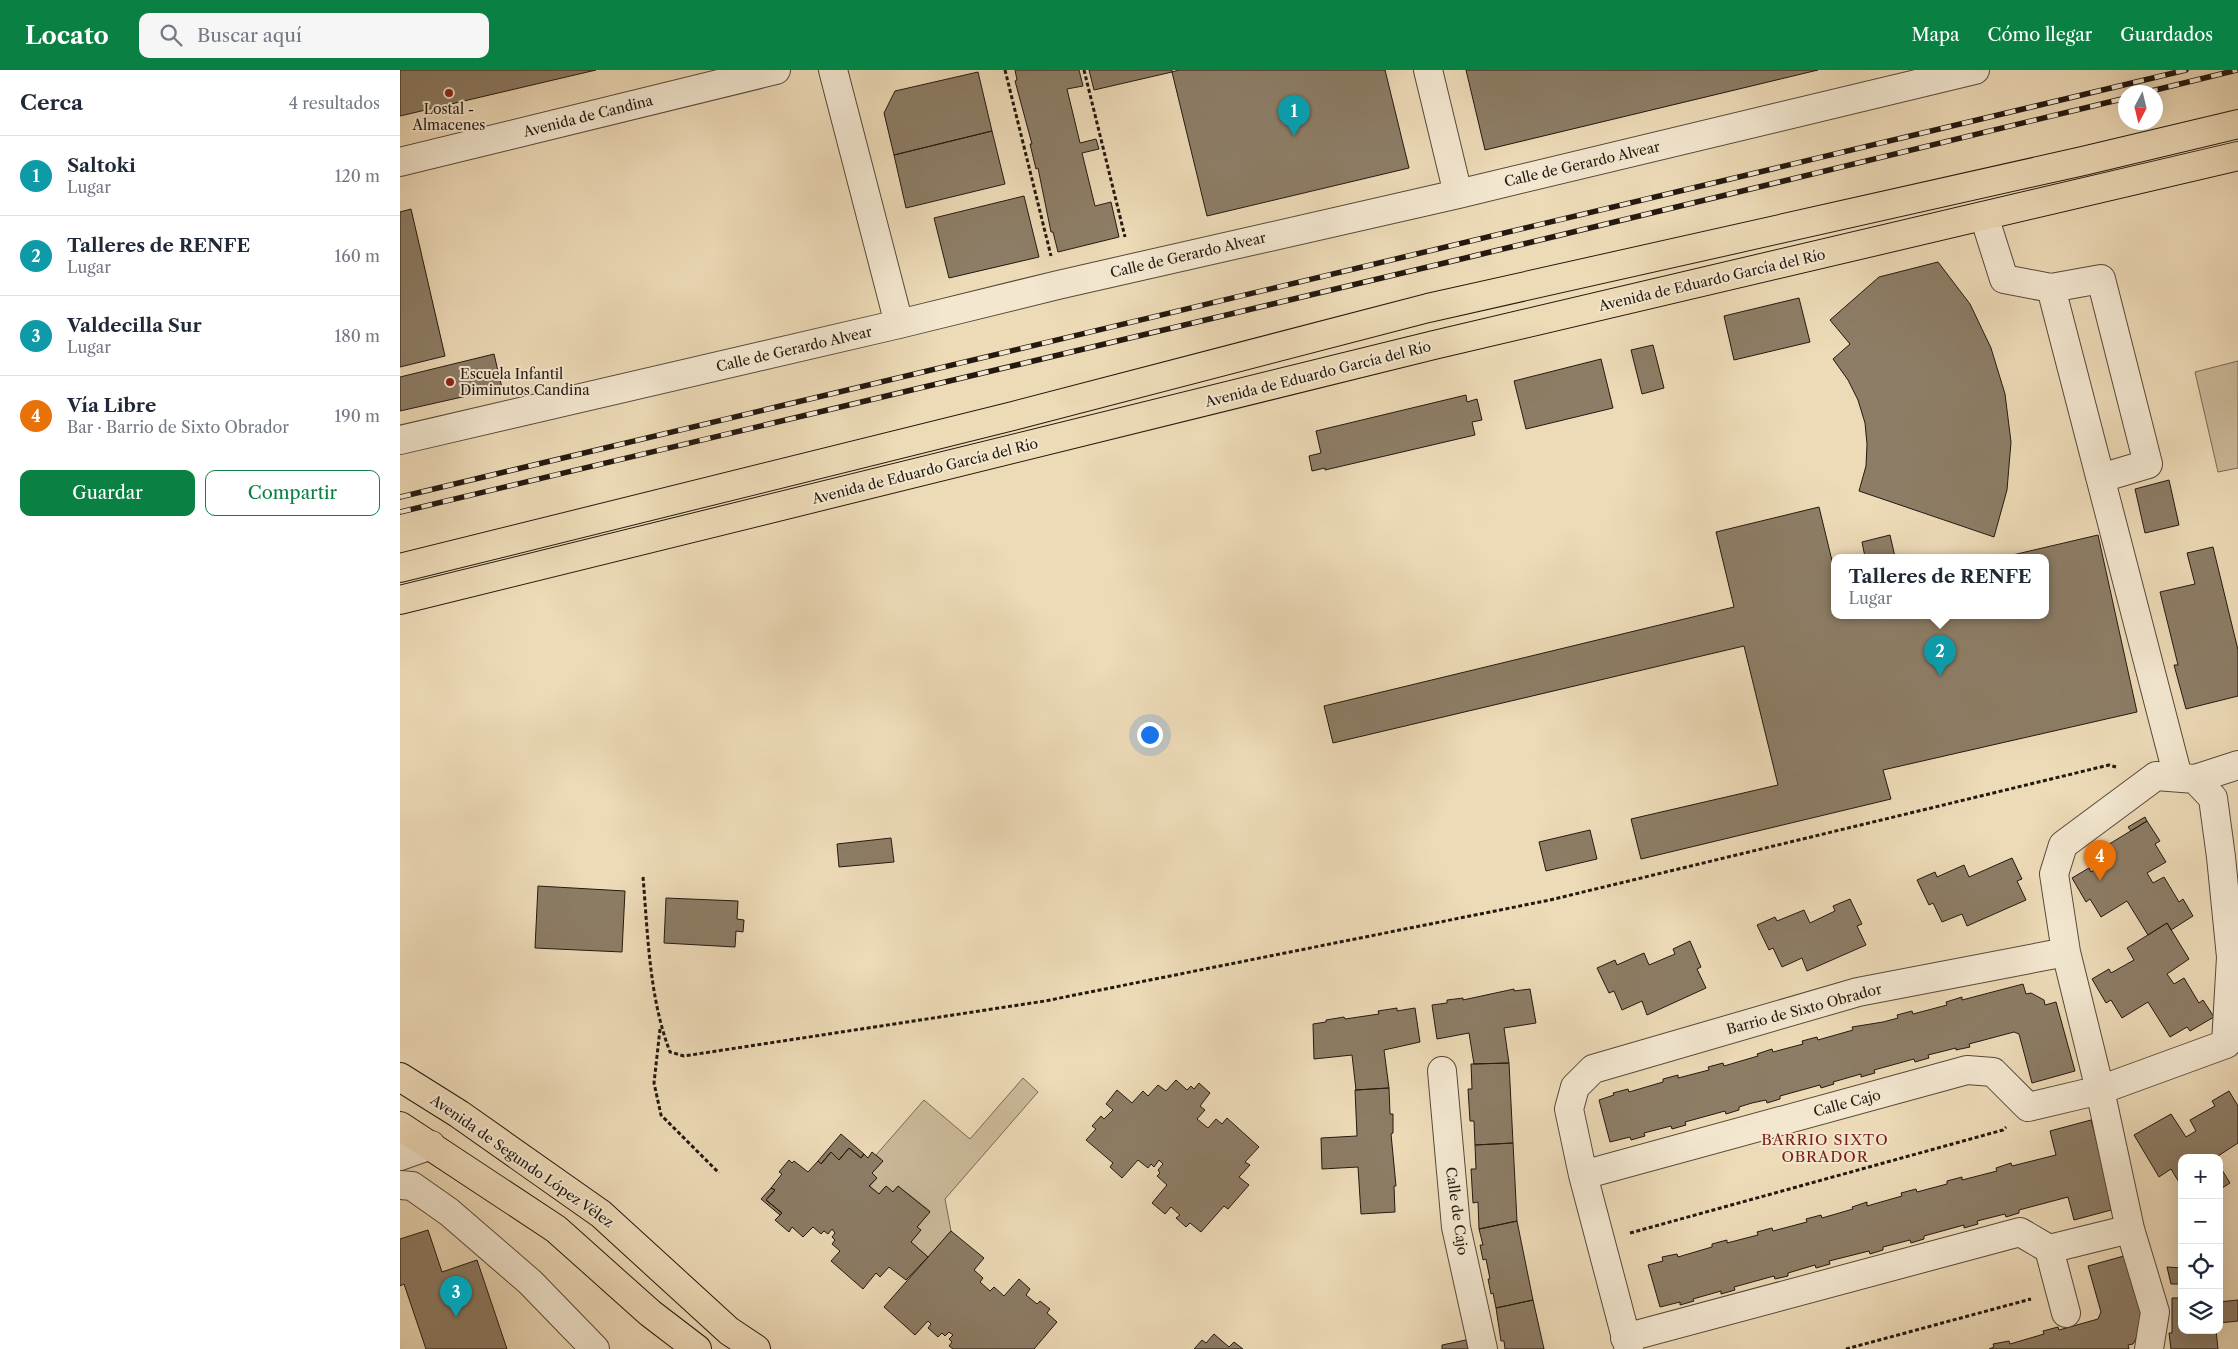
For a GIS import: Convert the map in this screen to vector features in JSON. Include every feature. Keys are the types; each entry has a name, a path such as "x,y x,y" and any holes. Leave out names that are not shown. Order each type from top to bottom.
{"main road":[{"path":"406,565 1013,416 1428,308 2083,162 2238,124"},
{"name":"Avenida de Eduardo García del Río","path":"400,600 1434,345 2238,156"},
{"name":"Avenida de Segundo López Vélez","path":"400,1077 459,1114 601,1214 737,1340 756,1349"},
{"path":"400,1126 556,1229 650,1313 697,1349"},
{"path":"650,1313 664,1349"}],"street":[{"name":"Avenida de Candina","path":"400,162 776,70"},
{"path":"833,70 899,324"},
{"path":"1428,70 1458,194"},
{"name":"Calle de Gerardo Alvear","path":"400,440 899,324 1058,284 1458,194 1975,70"},
{"path":"1984,216 2004,278 2051,288 2101,279 2148,464 2101,478"},
{"path":"2028,1106 2100,1090 2226,1044 2230,957 2221,857 2213,798 2176,777 2051,288"},
{"path":"2149,1349 2155,1312 2130,1229 2100,1090 2066,952 2054,874 2063,845 2176,777 2238,765"},
{"name":"Barrio de Sixto Obrador","path":"1583,1175 1570,1109 1575,1087 1593,1068 1858,992 2066,952"},
{"name":"Calle Cajo","path":"1583,1175 1967,1070 1993,1072 2028,1106"},
{"name":"Calle de Cajo","path":"1442,1071 1456,1227 1483,1349"},
{"path":"400,1156 431,1145"},
{"path":"1583,1175 1627,1343 2020,1232 2049,1249 2130,1229"},
{"path":"400,1185 412,1186 449,1212 530,1282 595,1349"},
{"path":"2049,1249 2063,1302"}],"path":[{"path":"1005,70 1052,262"},
{"path":"1084,70 1127,244"},
{"path":"643,877 651,970 660,1027 670,1052 684,1056 1045,1001 1550,900 2109,765 2176,777"},
{"path":"660,1027 654,1083 661,1115 719,1173"},
{"path":"1600,1241 2003,1130 2028,1106"},
{"path":"1846,1349 2063,1302"}],"shaded area":[{"path":"2238,361 2238,468 2218,472 2195,372"},
{"path":"1023,1078 1038,1092 945,1199 951,1231 928,1257 911,1242 917,1227 930,1211 898,1186 893,1192 886,1186 879,1194 870,1186 877,1178 872,1173 883,1161 876,1155 924,1100 970,1139"}],"building":[{"name":"Lostal - Almacenes","path":"400,70 596,70 400,116"},
{"path":"1015,70 1079,70 1083,86 1067,89 1080,143 1096,139 1099,149 1082,153 1095,206 1111,202 1119,237 1058,252 1053,232 1051,232 1038,168 1036,169 1030,144 1032,144 1015,81 1017,80"},
{"path":"1089,70 1172,70 1172,72 1094,90"},
{"path":"1179,70 1385,70 1409,168 1207,216 1172,72"},
{"path":"1466,70 1818,70 1485,150"},
{"path":"978,72 992,131 894,155 884,113 895,91"},
{"path":"992,131 1005,184 906,208 894,155"},
{"path":"1024,196 1039,257 949,278 934,218"},
{"path":"411,209 445,356 400,367 400,212"},
{"path":"1938,262 1970,304 1991,348 2005,394 2011,442 2007,490 1994,537 1859,491 1866,466 1867,444 1865,423 1858,400 1848,380 1833,359 1850,344 1830,320 1879,277"},
{"path":"1799,298 1810,342 1734,360 1724,316"},
{"path":"1653,345 1664,388 1642,394 1631,350"},
{"name":"Escuela Infantil Diminutos Candina","path":"494,354 502,388 400,411 400,377"},
{"path":"1601,359 1613,408 1526,429 1514,381"},
{"path":"1466,395 1467,402 1477,399 1482,420 1472,422 1475,435 1325,470 1325,468 1312,471 1309,456 1321,453 1316,431"},
{"path":"2169,480 2179,525 2145,533 2135,489"},
{"path":"1819,507 1831,556 1831,619 2049,619 2049,554 2017,554 2098,535 2137,712 1883,770 1891,799 1641,859 1631,819 1778,785 1744,646 1333,743 1324,706 1734,607 1716,532"},
{"path":"1890,535 1894,554 1864,554 1862,542"},
{"path":"2213,547 2238,650 2238,696 2186,709 2174,665 2178,665 2160,592 2195,584 2187,553"},
{"path":"2145,817 2147,821 2131,831 2128,827"},
{"path":"2147,821 2160,841 2155,844 2166,862 2147,873 2153,883 2164,877 2179,902 2183,899 2193,916 2171,930 2167,923 2148,935 2127,901 2101,917 2090,899 2086,902 2072,878 2089,868 2091,872 2114,859 2106,846"},
{"path":"1590,830 1597,859 1546,871 1539,842"},
{"path":"891,838 894,862 839,867 837,844"},
{"path":"2012,858 2022,879 2017,881 2026,900 1967,926 1962,914 1942,922 1933,903 1929,905 1917,880 1935,872 1937,877 1964,865 1969,877"},
{"path":"538,886 625,891 622,952 535,948"},
{"path":"666,898 738,901 737,919 744,920 743,932 736,931 735,947 664,943"},
{"path":"1850,899 1862,924 1857,926 1866,945 1807,971 1802,958 1782,967 1773,948 1769,950 1757,925 1775,917 1777,921 1804,910 1810,923 1835,911 1833,906"},
{"path":"2167,923 2189,959 2167,974 2174,984 2184,978 2199,1003 2203,1000 2214,1017 2190,1031 2187,1027 2170,1037 2148,1002 2122,1018 2111,1000 2106,1003 2092,979 2109,969 2111,973 2134,960 2127,948"},
{"path":"1690,941 1701,967 1697,969 1706,988 1647,1015 1642,1001 1622,1010 1614,991 1609,993 1597,968 1615,960 1617,965 1644,953 1649,965 1675,954 1673,949"},
{"path":"2023,984 2026,994 2031,993 2044,1000 2045,1005 2056,1002 2075,1071 2032,1083 2019,1034 2014,1032 1969,1044 1970,1047 1956,1050 1956,1048 1928,1055 1929,1058 1915,1062 1914,1059 1874,1070 1875,1073 1861,1077 1861,1074 1833,1082 1834,1084 1821,1088 1820,1085 1780,1096 1780,1099 1767,1103 1766,1100 1752,1103 1726,1114 1725,1111 1685,1122 1686,1125 1672,1129 1671,1126 1644,1133 1645,1136 1631,1140 1630,1137 1610,1142 1599,1100 1614,1095 1613,1093 1628,1089 1629,1092 1663,1082 1663,1079 1678,1075 1678,1078 1709,1070 1708,1067 1723,1063 1724,1066 1758,1056 1757,1054 1772,1049 1773,1052 1803,1044 1802,1041 1817,1037 1818,1040 1853,1030 1852,1027 1883,1022 1898,1018 1897,1015 1912,1011 1913,1014 1947,1005 1946,1002 1962,997 1962,1000"},
{"path":"1514,989 1514,991 1530,989 1536,1023 1504,1028 1509,1063 1474,1064 1469,1033 1437,1039 1432,1005 1447,1003 1447,1000 1463,998 1463,1000"},
{"path":"1397,1008 1397,1011 1415,1008 1420,1042 1384,1050 1389,1088 1356,1090 1352,1055 1314,1059 1313,1024 1344,1017 1345,1019 1379,1014 1378,1011"},
{"path":"1509,1063 1513,1143 1475,1145 1474,1121 1470,1121 1468,1089 1472,1089 1471,1064"},
{"path":"1176,1080 1187,1090 1191,1086 1194,1089 1199,1083 1210,1093 1200,1106 1205,1110 1197,1119 1208,1128 1216,1119 1222,1124 1227,1118 1259,1147 1245,1162 1250,1165 1239,1177 1249,1185 1228,1209 1224,1206 1201,1232 1190,1223 1186,1227 1176,1218 1180,1215 1171,1207 1165,1214 1152,1203 1167,1185 1157,1176 1160,1173 1158,1170 1163,1164 1159,1160 1154,1167 1151,1164 1148,1168 1138,1160 1122,1178 1110,1167 1113,1163 1086,1140 1096,1129 1092,1126 1101,1116 1104,1119 1113,1110 1106,1104 1117,1090 1132,1103 1143,1091 1148,1096 1158,1085 1166,1091"},
{"path":"1389,1088 1390,1114 1393,1114 1393,1133 1391,1134 1396,1186 1394,1186 1395,1212 1361,1214 1358,1167 1322,1169 1321,1138 1357,1136 1355,1090"},
{"path":"2229,1091 2238,1106 2238,1143 2221,1154 2178,1154 2178,1180 2171,1169 2159,1177 2134,1135 2171,1114 2186,1137 2196,1131 2190,1120 2215,1106 2212,1101"},
{"path":"2091,1120 2115,1209 2074,1220 2068,1197 2019,1210 2019,1213 2006,1217 2005,1214 1977,1221 1978,1224 1964,1228 1964,1225 1924,1236 1924,1239 1911,1243 1910,1240 1883,1247 1883,1250 1870,1254 1869,1251 1829,1261 1830,1264 1816,1268 1815,1265 1788,1273 1788,1276 1775,1279 1774,1276 1734,1287 1735,1290 1721,1294 1721,1291 1680,1305 1680,1302 1660,1307 1648,1265 1663,1261 1662,1257 1677,1254 1678,1257 1712,1247 1712,1244 1727,1240 1727,1243 1758,1235 1757,1232 1772,1228 1773,1231 1807,1222 1806,1219 1821,1215 1822,1218 1853,1209 1852,1207 1867,1202 1867,1206 1902,1196 1901,1193 1916,1189 1917,1192 1947,1184 1947,1181 1962,1177 1962,1180 1997,1171 1996,1168 2011,1163 2012,1166 2056,1155 2050,1131"},
{"path":"841,1134 864,1154 861,1158 849,1148 839,1160 831,1152 821,1164 818,1161"},
{"path":"1513,1143 1517,1221 1479,1229 1478,1202 1473,1203 1471,1169 1476,1169 1475,1145"},
{"path":"849,1148 861,1158 864,1154 868,1158 872,1152 883,1161 872,1173 877,1178 869,1186 879,1194 886,1186 893,1192 898,1186 930,1212 917,1227 921,1230 911,1242 928,1257 906,1280 889,1267 880,1277 876,1273 863,1289 831,1261 840,1251 832,1244 835,1240 832,1237 835,1233 832,1229 828,1234 824,1231 821,1234 813,1227 803,1237 792,1227 789,1232 775,1220 782,1213 766,1200 775,1190 771,1188 782,1174 779,1172 789,1160 792,1163 794,1161 808,1172 818,1161 821,1164 831,1152 839,1160"},
{"path":"2223,1172 2230,1183 2223,1187"},
{"path":"771,1188 775,1190 766,1200 782,1213 780,1215 761,1199"},
{"path":"1517,1221 1533,1300 1496,1308 1493,1293 1491,1294 1486,1259 1483,1260 1480,1245 1483,1245 1479,1229"},
{"path":"428,1230 442,1272 477,1260 507,1349 426,1349 404,1284 400,1286 400,1239"},
{"path":"951,1231 984,1258 974,1270 983,1278 980,1282 990,1291 994,1287 1004,1296 1019,1279 1030,1289 1026,1295 1037,1304 1040,1301 1050,1309 1047,1313 1057,1322 1034,1349 953,1349 949,1346 952,1342 949,1339 953,1335 949,1332 945,1336 942,1333 938,1337 928,1328 931,1324 928,1321 915,1335 884,1307"},
{"path":"2131,1254 2150,1323 2140,1331 2133,1344 2128,1345 2129,1349 1989,1349 1994,1347 1993,1344 2009,1341 2010,1344 2044,1334 2043,1331 2058,1327 2059,1330 2098,1319 2101,1312 2088,1266"},
{"path":"2167,1267 2178,1268 2178,1284 2171,1284"},
{"path":"2172,1298 2178,1298 2178,1334 2216,1334 2218,1349 2171,1349 2169,1333 2172,1333"},
{"path":"1533,1300 1544,1349 1505,1349 1504,1341 1501,1341 1496,1308"},
{"path":"2238,1300 2238,1321 2223,1323 2223,1302"},
{"path":"1214,1334 1229,1347 1234,1342 1243,1349 1194,1349 1202,1340 1206,1343"},
{"path":"1466,1340 1468,1349 1442,1349 1442,1345"}],"railway":[{"path":"400,497 2186,70"},
{"path":"2163,88 2237,70"},
{"path":"400,512 2118,100"}],"place":[{"name":"Lostal - Almacenes","path":"449,93"},
{"name":"Saltoki","path":"1294,136"},
{"name":"Escuela Infantil Diminutos Candina","path":"450,382"},
{"name":"Talleres de RENFE","path":"1940,676"},
{"name":"Vía Libre","path":"2100,881"},
{"name":"Valdecilla Sur","path":"456,1317"}],"district":[{"name":"BARRIO SIXTO OBRADOR","path":"1825,1148"}]}
